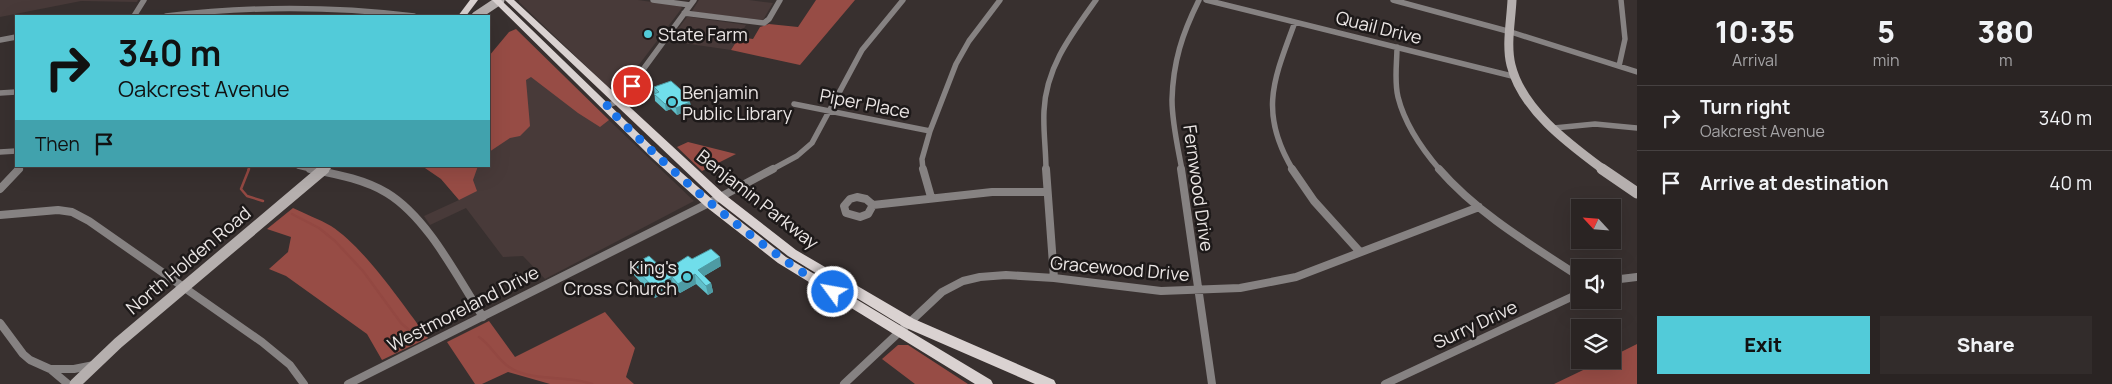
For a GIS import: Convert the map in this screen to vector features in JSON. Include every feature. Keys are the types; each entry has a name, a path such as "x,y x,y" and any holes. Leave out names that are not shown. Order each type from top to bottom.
{"main road":[{"path":"463,15 474,0"},
{"name":"Benjamin Parkway","path":"498,0 612,104"},
{"name":"Benjamin Parkway","path":"510,0 612,104 655,155 714,200 782,260 844,300 905,327 1049,384"},
{"name":"Benjamin Parkway","path":"905,327 986,384"}],"street":[{"path":"135,15 144,0"},
{"path":"477,15 498,0"},
{"path":"654,0 692,3"},
{"path":"684,13 764,23 769,19 780,0"},
{"name":"Westmoreland Drive","path":"348,384 714,200 805,150 818,133 862,50 903,0"},
{"path":"931,197 924,176 922,160 930,131 956,64 968,41 1000,0"},
{"path":"1054,278 1047,192 1044,113 1048,82 1060,54 1096,0"},
{"name":"Fernwood Drive","path":"1199,0 1185,28 1177,52 1172,102 1212,384"},
{"name":"Quail Drive","path":"1206,0 1516,77"},
{"path":"1394,0 1406,1 1511,32 1637,72"},
{"path":"1512,0 1511,65 1533,107 1554,128 1598,164 1637,192"},
{"path":"1619,66 1625,39 1621,0"},
{"path":"612,104 633,84 692,3"},
{"path":"176,15 225,10 290,7 339,8 405,15"},
{"path":"1295,22 1273,86 1272,109 1277,135 1290,167 1301,183 1360,252"},
{"path":"0,40 15,37"},
{"path":"1397,47 1398,97 1410,128 1444,174 1478,207 1500,224 1571,271"},
{"path":"0,93 15,92"},
{"name":"Piper Place","path":"794,104 930,131"},
{"path":"1554,128 1595,124 1637,128"},
{"path":"0,152 15,151"},
{"path":"0,189 20,167"},
{"path":"307,167 324,169 370,185 398,200 421,225 483,317"},
{"name":"North Holden Road","path":"75,384 94,365 185,286 324,169"},
{"path":"873,205 931,197 992,192 1047,192"},
{"name":"Gracewood Drive","path":"844,384 942,292 963,281 980,277 1006,275 1054,278 1161,291 1240,288 1296,277 1478,207"},
{"path":"0,215 58,210 72,212 89,221 185,286 269,347 288,363 304,384"},
{"path":"1621,279 1637,277"},
{"name":"Surry Drive","path":"1385,384 1571,297"},
{"path":"0,323 23,354 30,360 50,369 68,384"},
{"path":"50,369 74,369 94,365"}],"shaded area":[{"path":"0,0 138,0 137,2 81,1 0,17"},
{"path":"519,0 638,0 680,6 682,8 622,87 614,89 608,87"},
{"path":"699,0 749,0 773,3 763,20 692,11"},
{"path":"816,0 855,0 800,65 731,50 739,37 753,39 760,27 769,24 798,27"},
{"path":"687,17 746,25 731,50 669,41"},
{"path":"516,29 609,120 600,127 578,113 531,77 526,80 530,126 520,136 510,138 490,151 490,55 509,32"},
{"path":"551,65 694,201 545,279 523,256 503,257 466,208 430,225 424,216 459,200 441,179 459,167 490,167 490,147 520,77"},
{"path":"688,142 736,154 702,171 677,147"},
{"path":"423,167 478,167 473,180 477,191 459,200 441,179"},
{"path":"293,208 331,226 357,248 383,278 428,338 382,360 367,334 286,276 269,269 288,252 291,237 267,229"},
{"path":"605,312 635,348 626,377 634,384 550,384 508,372 482,384 475,384 447,342 489,321 515,357"},
{"path":"1637,344 1637,384 1554,384 1585,369 1621,369 1621,352"},
{"path":"898,345 908,345 968,384 915,384 882,359"}],"building":[{"name":"Benjamin Public Library","path":"671,81 688,96 685,97 690,102 676,108 670,102 665,104 654,94 659,92 654,87"},
{"path":"711,249 720,257 698,270 711,283 706,286 695,274 678,284 672,277 654,288 632,265 649,256 665,271 688,256 692,259"}],"waterway":[{"path":"249,169 241,189 247,196 263,201"},
{"path":"292,214 319,228 335,241 363,271 401,323 417,337"},
{"path":"479,337 505,364 518,372 539,377 571,379 592,384"}],"place":[{"name":"State Farm","path":"648,34"},
{"name":"Benjamin Public Library","path":"672,102"},
{"name":"King's Cross Church","path":"687,277"}],"route":[{"path":"632,86 617,102 606,106 655,155 709,203 782,260 833,292"}]}
